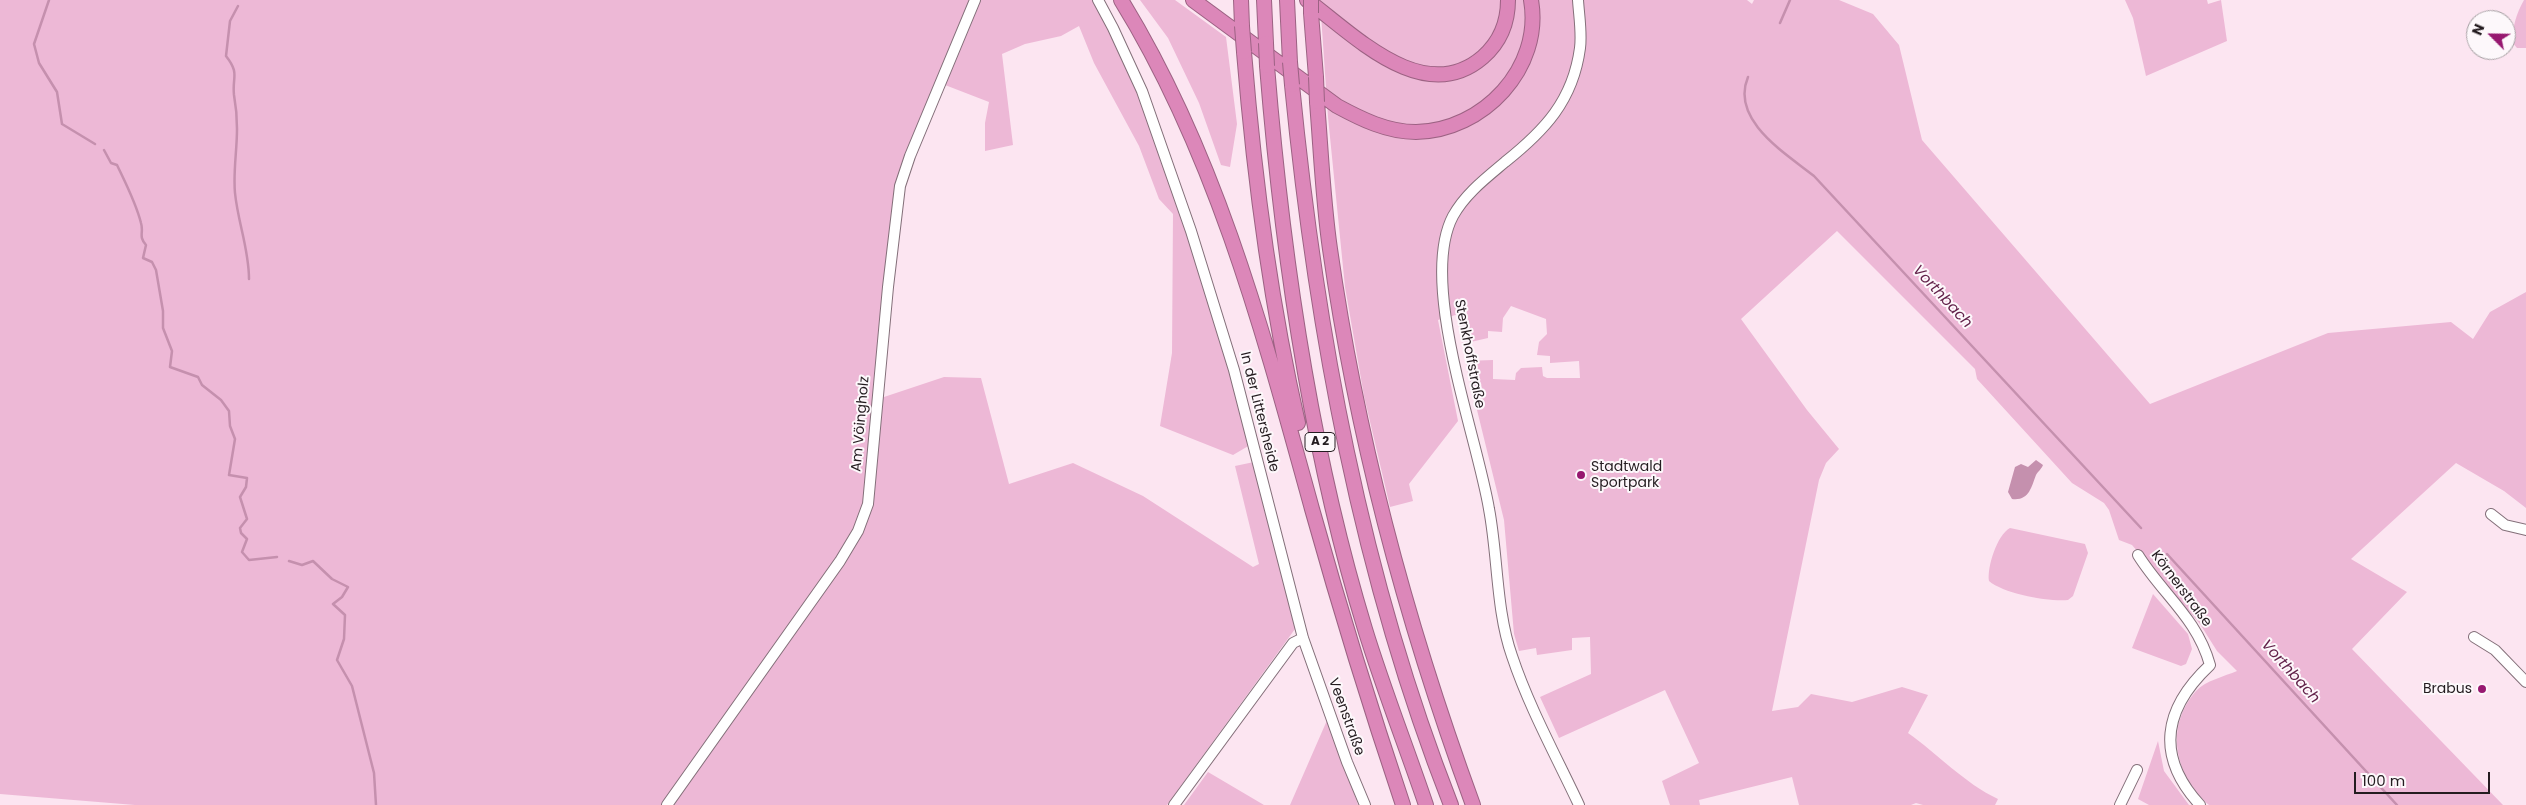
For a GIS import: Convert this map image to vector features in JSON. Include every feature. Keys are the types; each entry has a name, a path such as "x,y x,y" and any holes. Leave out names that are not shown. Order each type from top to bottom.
{"highway":[{"path":"1122,0 1194,141 1231,235 1285,410 1360,679 1403,805"},
{"path":"1193,0 1344,110 1380,126 1417,132 1450,126 1469,118 1486,108 1508,85 1523,62 1529,46 1533,26 1531,0"},
{"path":"1241,0 1244,52 1258,193 1273,300 1292,397 1340,607"},
{"name":"A 2","path":"1264,0 1275,166 1289,274 1311,400 1335,512 1365,628 1426,805"},
{"name":"A 2","path":"1287,0 1290,62 1307,230 1336,400 1390,622 1426,740 1451,805"},
{"path":"1310,4 1394,64 1414,72 1436,76 1466,68 1488,53 1504,28 1508,0"},
{"path":"1310,4 1329,248 1353,385 1417,644 1473,805"},
{"path":"1336,400 1383,511"}],"street":[{"name":"Am Vöingholz","path":"667,805 840,561 858,531 868,504 888,287 900,186 910,156 975,0"},
{"name":"In der Littersheide","path":"1098,0 1114,28 1142,91 1215,302 1304,638"},
{"name":"Stenkhoffstraße","path":"1578,0 1580,46 1570,88 1561,106 1534,137 1465,198 1453,217 1447,234 1441,273 1459,390 1488,498 1509,647 1521,679 1578,805"},
{"path":"2491,514 2506,525 2526,530"},
{"name":"Körnerstraße","path":"2138,555 2194,626 2204,644 2210,666 2193,681 2172,716 2170,741 2174,767 2190,794 2200,805"},
{"path":"2474,637 2495,650 2526,682"},
{"path":"1174,805 1293,643 1304,638"},
{"name":"Veenstraße","path":"1304,638 1347,762 1365,805"},
{"path":"2120,805 2137,770"}],"shaded area":[{"path":"0,0 975,0 900,186 878,399 944,377 981,378 1009,484 1073,463 1143,496 1253,567 1259,564 1235,466 1254,462 1295,629 1167,805 135,805 0,794"},
{"path":"979,0 1094,0 1132,75 1194,243 1250,445 1233,455 1160,426 1172,353 1173,214 1159,199 1139,146 1094,63 1079,26 1061,36 1025,44 1002,54 1013,145 985,151 985,123 989,102 945,85"},
{"path":"1140,0 1175,0 1226,37 1237,124 1230,167 1221,165 1199,103 1168,38"},
{"path":"1320,0 1747,0 1752,4 1754,0 1839,0 1873,14 1899,45 1922,140 2150,404 2328,333 2451,322 2473,339 2490,312 2526,292 2526,508 2504,491 2456,463 2351,559 2407,592 2352,649 2503,805 2209,805 2188,780 2182,766 2178,751 2177,735 2180,720 2186,705 2200,687 2237,671 2217,651 2200,624 2132,545 2119,540 2109,510 2104,503 2072,483 1977,379 1975,369 1837,231 1741,319 1807,410 1839,449 1826,463 1819,480 1772,711 1798,707 1811,694 1852,702 1902,687 1928,695 1908,733 1962,777 1998,799 1995,805 1923,805 1916,803 1911,805 1799,805 1792,777 1699,800 1700,805 1670,805 1662,781 1699,763 1665,690 1559,738 1540,697 1591,674 1590,637 1572,638 1572,650 1537,655 1536,648 1519,651 1514,634 1504,520 1465,361 1493,360 1493,379 1515,380 1516,373 1521,368 1542,367 1543,376 1547,378 1580,378 1579,361 1550,363 1550,356 1537,355 1539,342 1547,334 1546,319 1511,306 1503,318 1502,332 1488,331 1488,338 1462,344 1459,314 1438,320 1458,421 1409,484 1413,501 1390,507 1364,396 1345,287 1328,117"},
{"path":"2125,0 2207,0 2208,4 2221,0 2227,41 2146,76 2133,18"},
{"path":"2524,0 2526,0 2526,48 2516,47 2517,15"},
{"path":"2036,460 2043,465 2036,475 2033,485 2026,496 2012,499 2008,492 2015,467 2021,464 2028,467"},
{"path":"2010,528 2085,544 2088,553 2073,596 2068,600 2039,598 2005,590 1989,581 1990,568 1997,544"},
{"path":"2153,594 2188,634 2192,649 2186,664 2181,666 2132,648"},
{"path":"1328,718 1358,805 1290,805"},
{"path":"2158,741 2164,771 2189,805 2149,805 2138,799"},
{"path":"1208,772 1264,805 1184,805"}],"waterway":[{"path":"49,0 34,44 39,63 57,92 62,124 95,144"},
{"name":"Vorthbach","path":"1780,23 1790,0"},
{"path":"238,6 230,21 226,56 234,71 237,129 235,193 249,268 249,279"},
{"name":"Vorthbach","path":"1748,77 1744,93 1747,107 1753,121 1763,134 1814,176 2141,528"},
{"path":"104,150 111,163 117,165 136,208 142,226 142,239 146,245 143,258 152,262 156,270 163,311 163,328 172,351 170,367 198,377 202,385 221,400 229,411 230,426 235,439 229,475 247,478 246,487 240,497 247,519 240,528 241,533 247,539 242,552 249,560 277,557"},
{"name":"Vorthbach","path":"2167,554 2397,805"},
{"path":"289,561 302,565 313,561 332,579 348,587 342,597 333,604 345,615 344,639 337,660 352,686 374,773 376,805"}],"place":[{"name":"Stadtwald Sportpark","path":"1581,475"},
{"name":"Brabus","path":"2482,689"}]}
